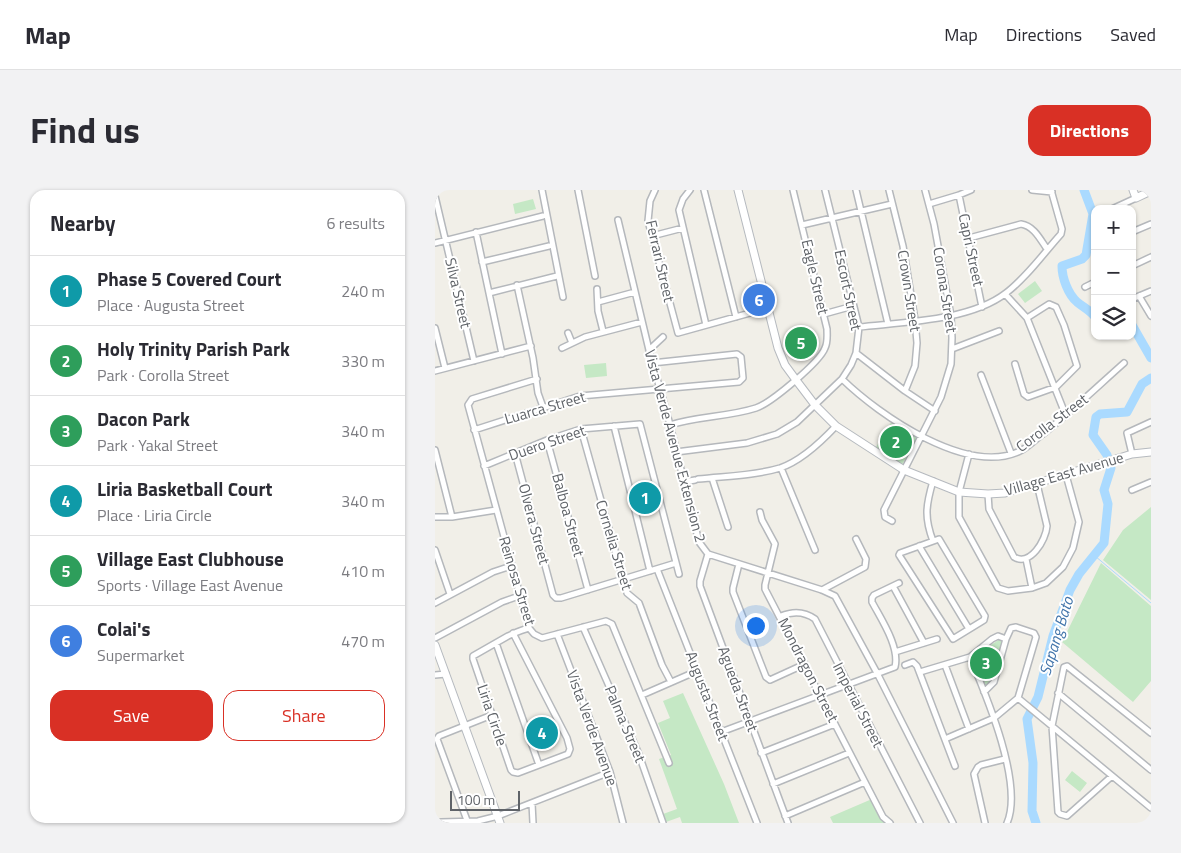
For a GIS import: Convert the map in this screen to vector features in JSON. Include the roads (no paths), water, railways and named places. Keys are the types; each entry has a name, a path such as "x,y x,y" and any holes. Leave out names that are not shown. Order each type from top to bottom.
{"street":[{"path":"542,190 563,298"},
{"path":"580,190 595,276"},
{"name":"Ferrari Street","path":"655,190 650,201 648,221 678,333 706,325"},
{"path":"690,190 679,210 706,325 768,308"},
{"path":"704,190 736,317"},
{"name":"Village East Avenue","path":"738,190 780,357 815,405 836,426 904,470 959,492 1005,493 1066,476 1132,454 1151,452"},
{"name":"Eagle Street","path":"670,425 748,411 759,407 796,380 818,360 825,349 827,335 824,314 793,190"},
{"name":"Escort Street","path":"676,452 747,443 785,430 842,379 856,353 859,327 825,190"},
{"path":"856,190 888,324"},
{"name":"Crown Street","path":"889,190 903,246 917,343 915,366 905,391"},
{"name":"Corona Street","path":"892,522 885,517 883,510 935,411 946,384 952,349 951,316 925,190"},
{"path":"959,195 971,190"},
{"path":"859,327 951,316 982,307 1005,294 1019,282 1061,234 1062,229 1052,191 1032,190"},
{"path":"1133,190 1136,198"},
{"path":"1121,205 1151,191"},
{"name":"Capri Street","path":"929,204 959,195 982,307"},
{"name":"Silva Street","path":"435,196 474,361"},
{"path":"802,224 892,204"},
{"path":"435,243 543,216"},
{"name":"Vista Verde Avenue Extension 2","path":"618,220 652,363 670,425 699,542 708,554 831,592 837,599 877,673 953,823"},
{"path":"969,238 1021,224 1033,230 1047,249"},
{"path":"1136,230 1151,224"},
{"path":"652,236 683,228"},
{"path":"476,232 502,354"},
{"path":"482,262 549,246"},
{"path":"1136,264 1151,257"},
{"path":"489,293 557,276"},
{"path":"1085,287 1091,284"},
{"path":"517,285 531,346 538,393 543,407"},
{"path":"597,289 598,311 603,332"},
{"path":"1136,297 1151,291"},
{"path":"598,302 635,292"},
{"path":"1005,294 1027,318 1066,416"},
{"path":"1139,296 1151,316"},
{"path":"1015,364 1024,394 1028,397 1056,387 1078,363 1062,318 1056,307 1051,304 1041,308 1027,318"},
{"path":"824,314 853,306"},
{"path":"562,348 585,336 642,322"},
{"path":"435,328 445,368"},
{"path":"952,349 999,332"},
{"path":"568,333 572,343"},
{"path":"649,350 663,337"},
{"path":"435,371 531,346"},
{"path":"856,353 905,391 935,411"},
{"name":"Luarca Street","path":"474,430 580,396 739,382 743,378 741,357 737,354 652,363"},
{"name":"Corolla Street","path":"842,379 858,395 921,437 969,454 996,457 1022,450 1066,416 1124,363"},
{"path":"981,374 1011,453"},
{"name":"Reinosa Street","path":"537,378 472,399 468,405 529,628 534,634 542,638 606,621 612,624 669,763"},
{"path":"1132,454 1127,433 1151,422"},
{"name":"Duero Street","path":"484,466 547,440 581,429 640,424 676,563"},
{"path":"613,426 650,571"},
{"path":"684,482 781,468 819,445 836,426"},
{"name":"Cornelia Street","path":"581,429 627,593 639,603 662,665 671,682"},
{"name":"Balboa Street","path":"547,440 589,590"},
{"path":"435,450 452,517"},
{"name":"Olvera Street","path":"515,453 553,595 556,598 561,598 589,590"},
{"path":"969,454 959,492 961,523 998,588 1008,591 1032,588 1046,583 1063,567 1073,548 1079,522 1066,476"},
{"path":"781,468 815,550"},
{"path":"712,478 728,528"},
{"path":"933,481 926,504 928,526 933,541"},
{"path":"1132,490 1151,482"},
{"path":"988,494 989,508 1014,557 1020,560 1026,559 1034,552 1047,532 1037,484"},
{"path":"435,517 452,517 496,510"},
{"name":"Mondragon Street","path":"759,512 775,544 765,589 781,616 819,695 883,817 890,823"},
{"path":"822,590 865,566 866,559 856,539"},
{"path":"940,539 985,616 984,620 951,638 899,555 933,541 940,539"},
{"path":"919,546 969,629"},
{"path":"435,550 450,594"},
{"name":"Agueda Street","path":"708,554 700,586 788,823"},
{"path":"1026,559 1032,588"},
{"path":"589,590 676,563 679,574"},
{"path":"739,564 733,592 766,677 770,680 805,664"},
{"path":"435,603 493,572 511,566"},
{"name":"Augusta Street","path":"657,569 757,823"},
{"path":"721,732 895,667 895,652 889,633 872,600 874,595 899,583"},
{"path":"893,586 924,643"},
{"path":"435,638 502,602 519,596"},
{"name":"Imperial Street","path":"781,616 789,613 799,613 809,615 815,619 920,823"},
{"path":"945,739 994,718 1018,698 1035,637 1034,633 1013,626 1006,639 994,682 984,692"},
{"name":"Palma Street","path":"583,627 638,752 663,823"},
{"name":"Liria Circle","path":"513,633 567,738 571,752 518,772 511,770 473,656 513,633 529,628"},
{"name":"Vista Verde Avenue","path":"557,634 610,772 623,823"},
{"path":"920,672 970,657 998,636 1006,639"},
{"path":"895,652 937,639"},
{"name":"Liria Circle","path":"496,643 539,765"},
{"path":"435,645 499,819"},
{"path":"970,657 999,732 1010,777 1011,809 1007,823"},
{"path":"905,665 915,663 920,672 955,766"},
{"path":"945,665 969,729"},
{"path":"1113,776 1067,816 1058,812 1052,726 1063,668 1067,666 1151,734"},
{"path":"642,695 697,671"},
{"path":"435,675 446,674"},
{"path":"1058,693 1151,770"},
{"path":"1018,698 1150,804"},
{"path":"468,822 437,738 492,715"},
{"path":"761,753 835,724"},
{"path":"773,784 849,753"},
{"path":"985,823 975,774 981,765 1005,759"},
{"path":"441,822 499,819 532,803 610,772"},
{"path":"785,816 865,782"},
{"path":"532,803 533,823"}],"water":[{"path":"802,341 806,359 798,361 794,343"}],"waterway":[{"path":"1084,190 1093,214 1086,255 1082,259 1062,266 1062,271 1064,281 1071,295 1091,313"},
{"path":"1136,332 1151,358"},
{"name":"Sapang Bato","path":"1036,823 1032,811 1033,763 1027,719 1038,697 1053,636 1070,590 1079,574 1104,543 1108,504 1104,490 1111,468 1107,455 1093,435 1096,417 1100,414 1127,412 1142,384 1151,378"},
{"path":"1095,556 1151,603"}],"place":[{"name":"Colai's","path":"759,300"},
{"name":"Village East Clubhouse","path":"801,343"},
{"name":"Holy Trinity Parish Park","path":"896,442"},
{"name":"Phase 5 Covered Court","path":"645,498"},
{"name":"Dacon Park","path":"986,663"},
{"name":"Liria Basketball Court","path":"542,733"}]}
